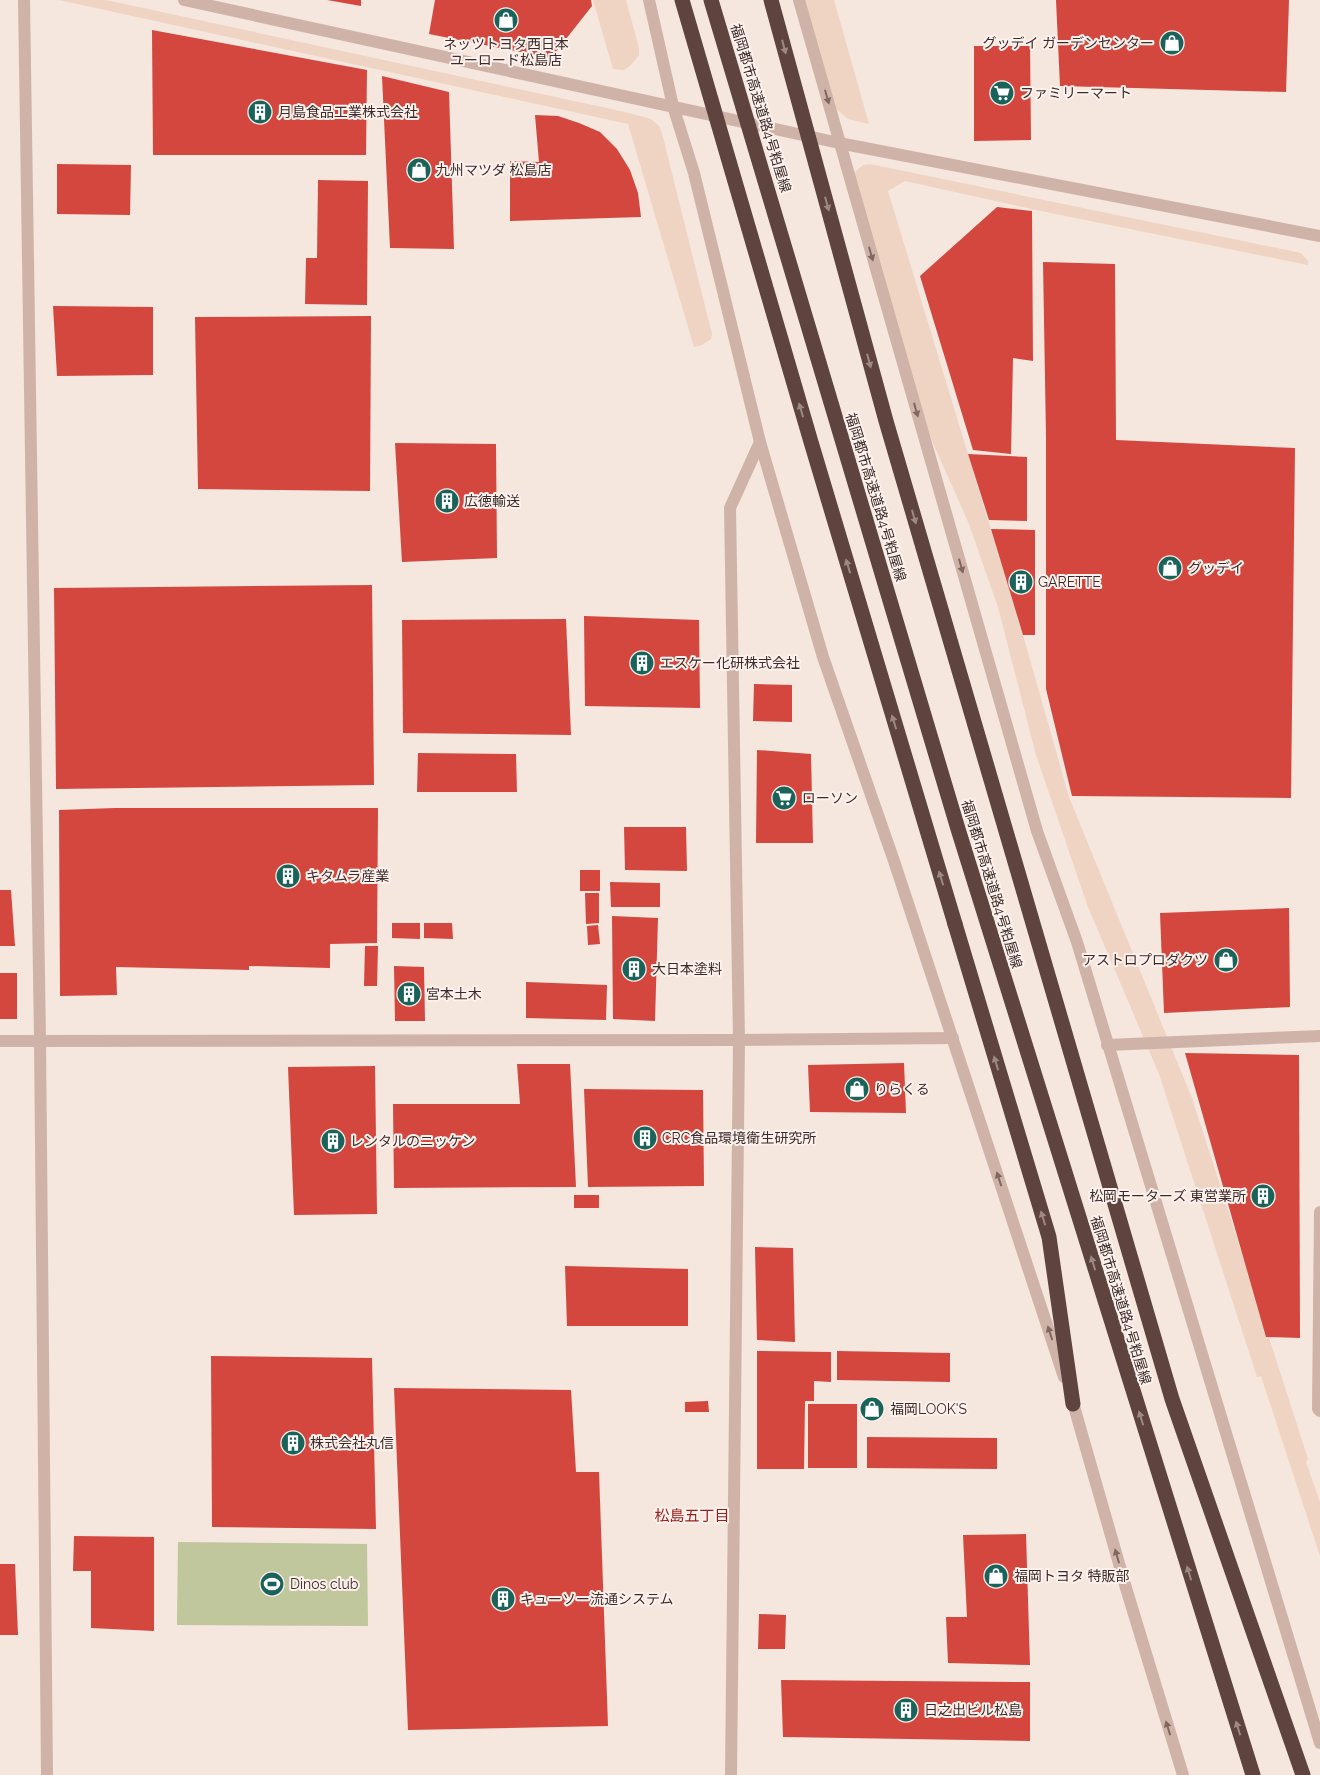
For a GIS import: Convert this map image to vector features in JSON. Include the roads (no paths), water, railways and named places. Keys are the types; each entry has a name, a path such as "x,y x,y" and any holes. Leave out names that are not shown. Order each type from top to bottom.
{"highway":[{"path":"682,0 811,442 1048,1237 1073,1404"},
{"name":"福岡都市高速道路4号粕屋線","path":"711,0 955,820 1253,1775"},
{"name":"福岡都市高速道路4号粕屋線","path":"771,0 889,431 1172,1400 1303,1775"}],"street":[{"path":"24,0 40,1040 46,1775"},
{"path":"184,0 840,143 1320,236"},
{"path":"649,0 673,106 694,173 760,442 823,657 953,1038 1073,1404 1183,1775"},
{"path":"799,0 1037,831 1077,942 1320,1743"},
{"path":"732,1775 739,1040 730,508 760,442"},
{"path":"1107,1045 1320,1036"},
{"path":"0,1041 953,1038"},
{"path":"1320,1212 1318,1399 1320,1411"}],"place":[{"name":"ネッツトヨタ西日本 ユーロード松島店","path":"506,20"},
{"name":"グッデイ ガーデンセンター","path":"1172,43"},
{"name":"ファミリーマート","path":"1002,93"},
{"name":"月島食品工業株式会社","path":"260,112"},
{"name":"九州マツダ 松島店","path":"419,170"},
{"name":"広徳輸送","path":"447,501"},
{"name":"グッデイ","path":"1170,568"},
{"name":"GARETTE","path":"1021,582"},
{"name":"エスケー化研株式会社","path":"642,663"},
{"name":"ローソン","path":"784,798"},
{"name":"キタムラ産業","path":"288,876"},
{"name":"アストロプロダクツ","path":"1226,960"},
{"name":"大日本塗料","path":"634,969"},
{"name":"宮本土木","path":"409,994"},
{"name":"りらくる","path":"857,1089"},
{"name":"CRC食品環境衛生研究所","path":"645,1138"},
{"name":"レンタルのニッケン","path":"333,1141"},
{"name":"松岡モーターズ 東営業所","path":"1263,1196"},
{"name":"福岡LOOK'S","path":"872,1409"},
{"name":"株式会社丸信","path":"293,1443"},
{"name":"福岡トヨタ 特販部","path":"996,1576"},
{"name":"Dinos club","path":"272,1584"},
{"name":"キューソー流通システム","path":"503,1599"},
{"name":"日之出ビル松島","path":"906,1710"}],"district":[{"name":"松島五丁目","path":"692,1516"}]}
